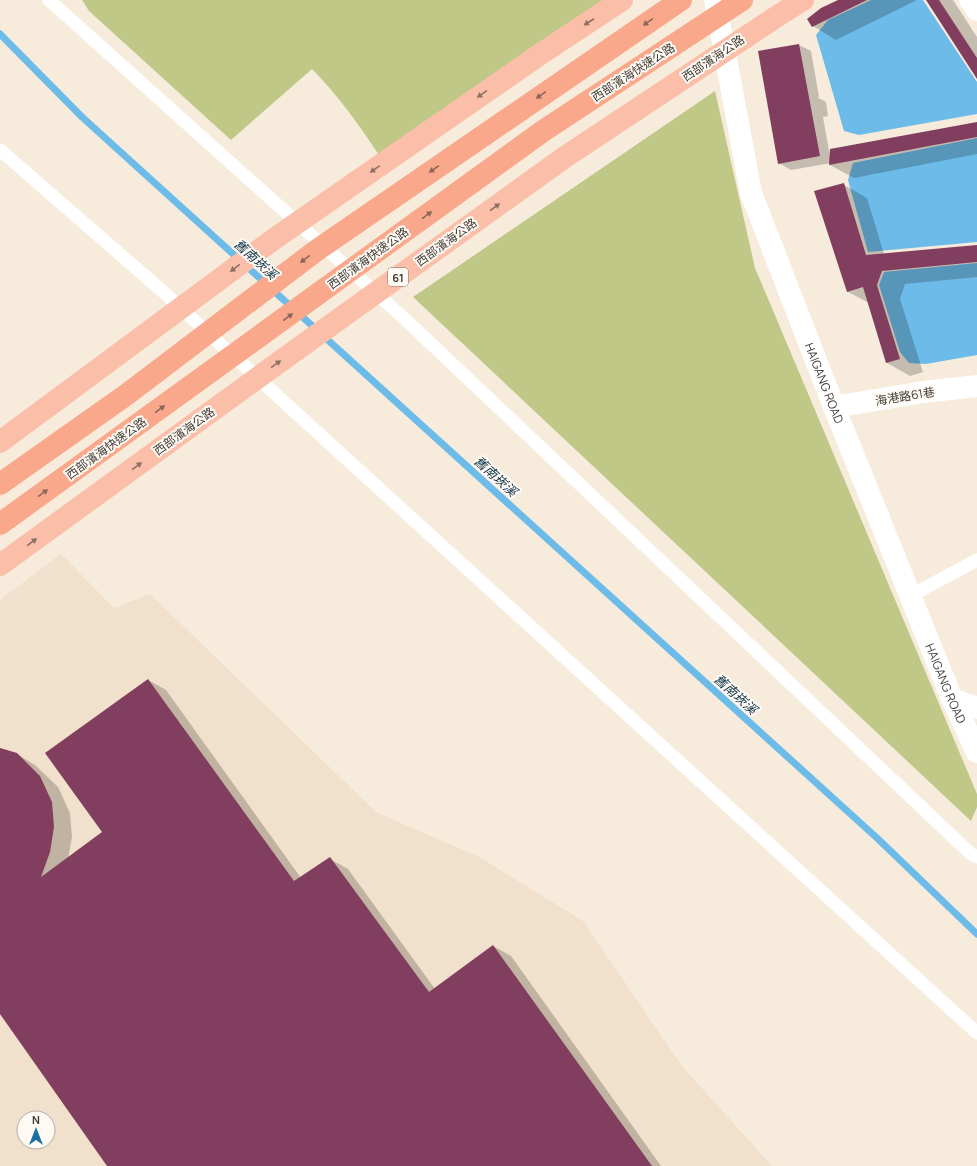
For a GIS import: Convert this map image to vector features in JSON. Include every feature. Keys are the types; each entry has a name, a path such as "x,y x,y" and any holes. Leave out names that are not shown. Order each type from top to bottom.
{"highway":[{"path":"0,484 126,395 316,250 681,0"},
{"name":"西部濱海快速公路","path":"0,524 543,131 742,0"}],"main road":[{"path":"0,442 274,239 539,55 622,0"},
{"name":"西部濱海公路","path":"0,565 565,157 803,0"}],"street":[{"name":"HAIGANG ROAD","path":"714,0 751,193 834,407 910,596 952,699 977,752"},
{"path":"970,0 977,10"},
{"name":"海港路61巷","path":"834,407 923,392 977,386"},
{"path":"952,699 977,708"}],"lane":[{"path":"50,0 407,322 977,858"},
{"path":"0,150 160,289 977,1033"},
{"path":"910,596 977,560"}],"shaded area":[{"path":"61,554 114,608 150,594 376,812 481,858 583,921 681,1065 772,1166 0,1166 0,600"}],"green space":[{"path":"82,0 606,0 379,155 348,110 312,69 231,140 89,11"},
{"path":"715,91 755,268 977,794 977,807 971,821 413,297"}],"water":[{"path":"871,0 923,0 977,82 977,114 859,135 844,131 816,35 828,20"},
{"path":"977,138 977,242 868,252 848,180 853,163"},
{"path":"977,263 977,355 926,364 909,363 900,352 879,285 884,272"}],"building":[{"path":"838,0 867,0 812,27 807,19 821,8"},
{"path":"926,0 939,0 977,58 977,79"},
{"path":"799,44 820,156 778,164 758,51"},
{"path":"977,122 977,137 829,165 830,149"},
{"path":"844,183 866,255 977,245 977,262 882,271 877,285 900,359 886,363 863,287 847,292 814,191"},
{"path":"148,679 294,881 330,857 429,992 493,945 652,1166 107,1166 0,1014 0,748 17,753 40,776 52,802 54,827 50,852 41,877 102,832 45,753"}],"waterway":[{"name":"舊南崁溪","path":"0,34 82,117 877,838 977,934"}]}
